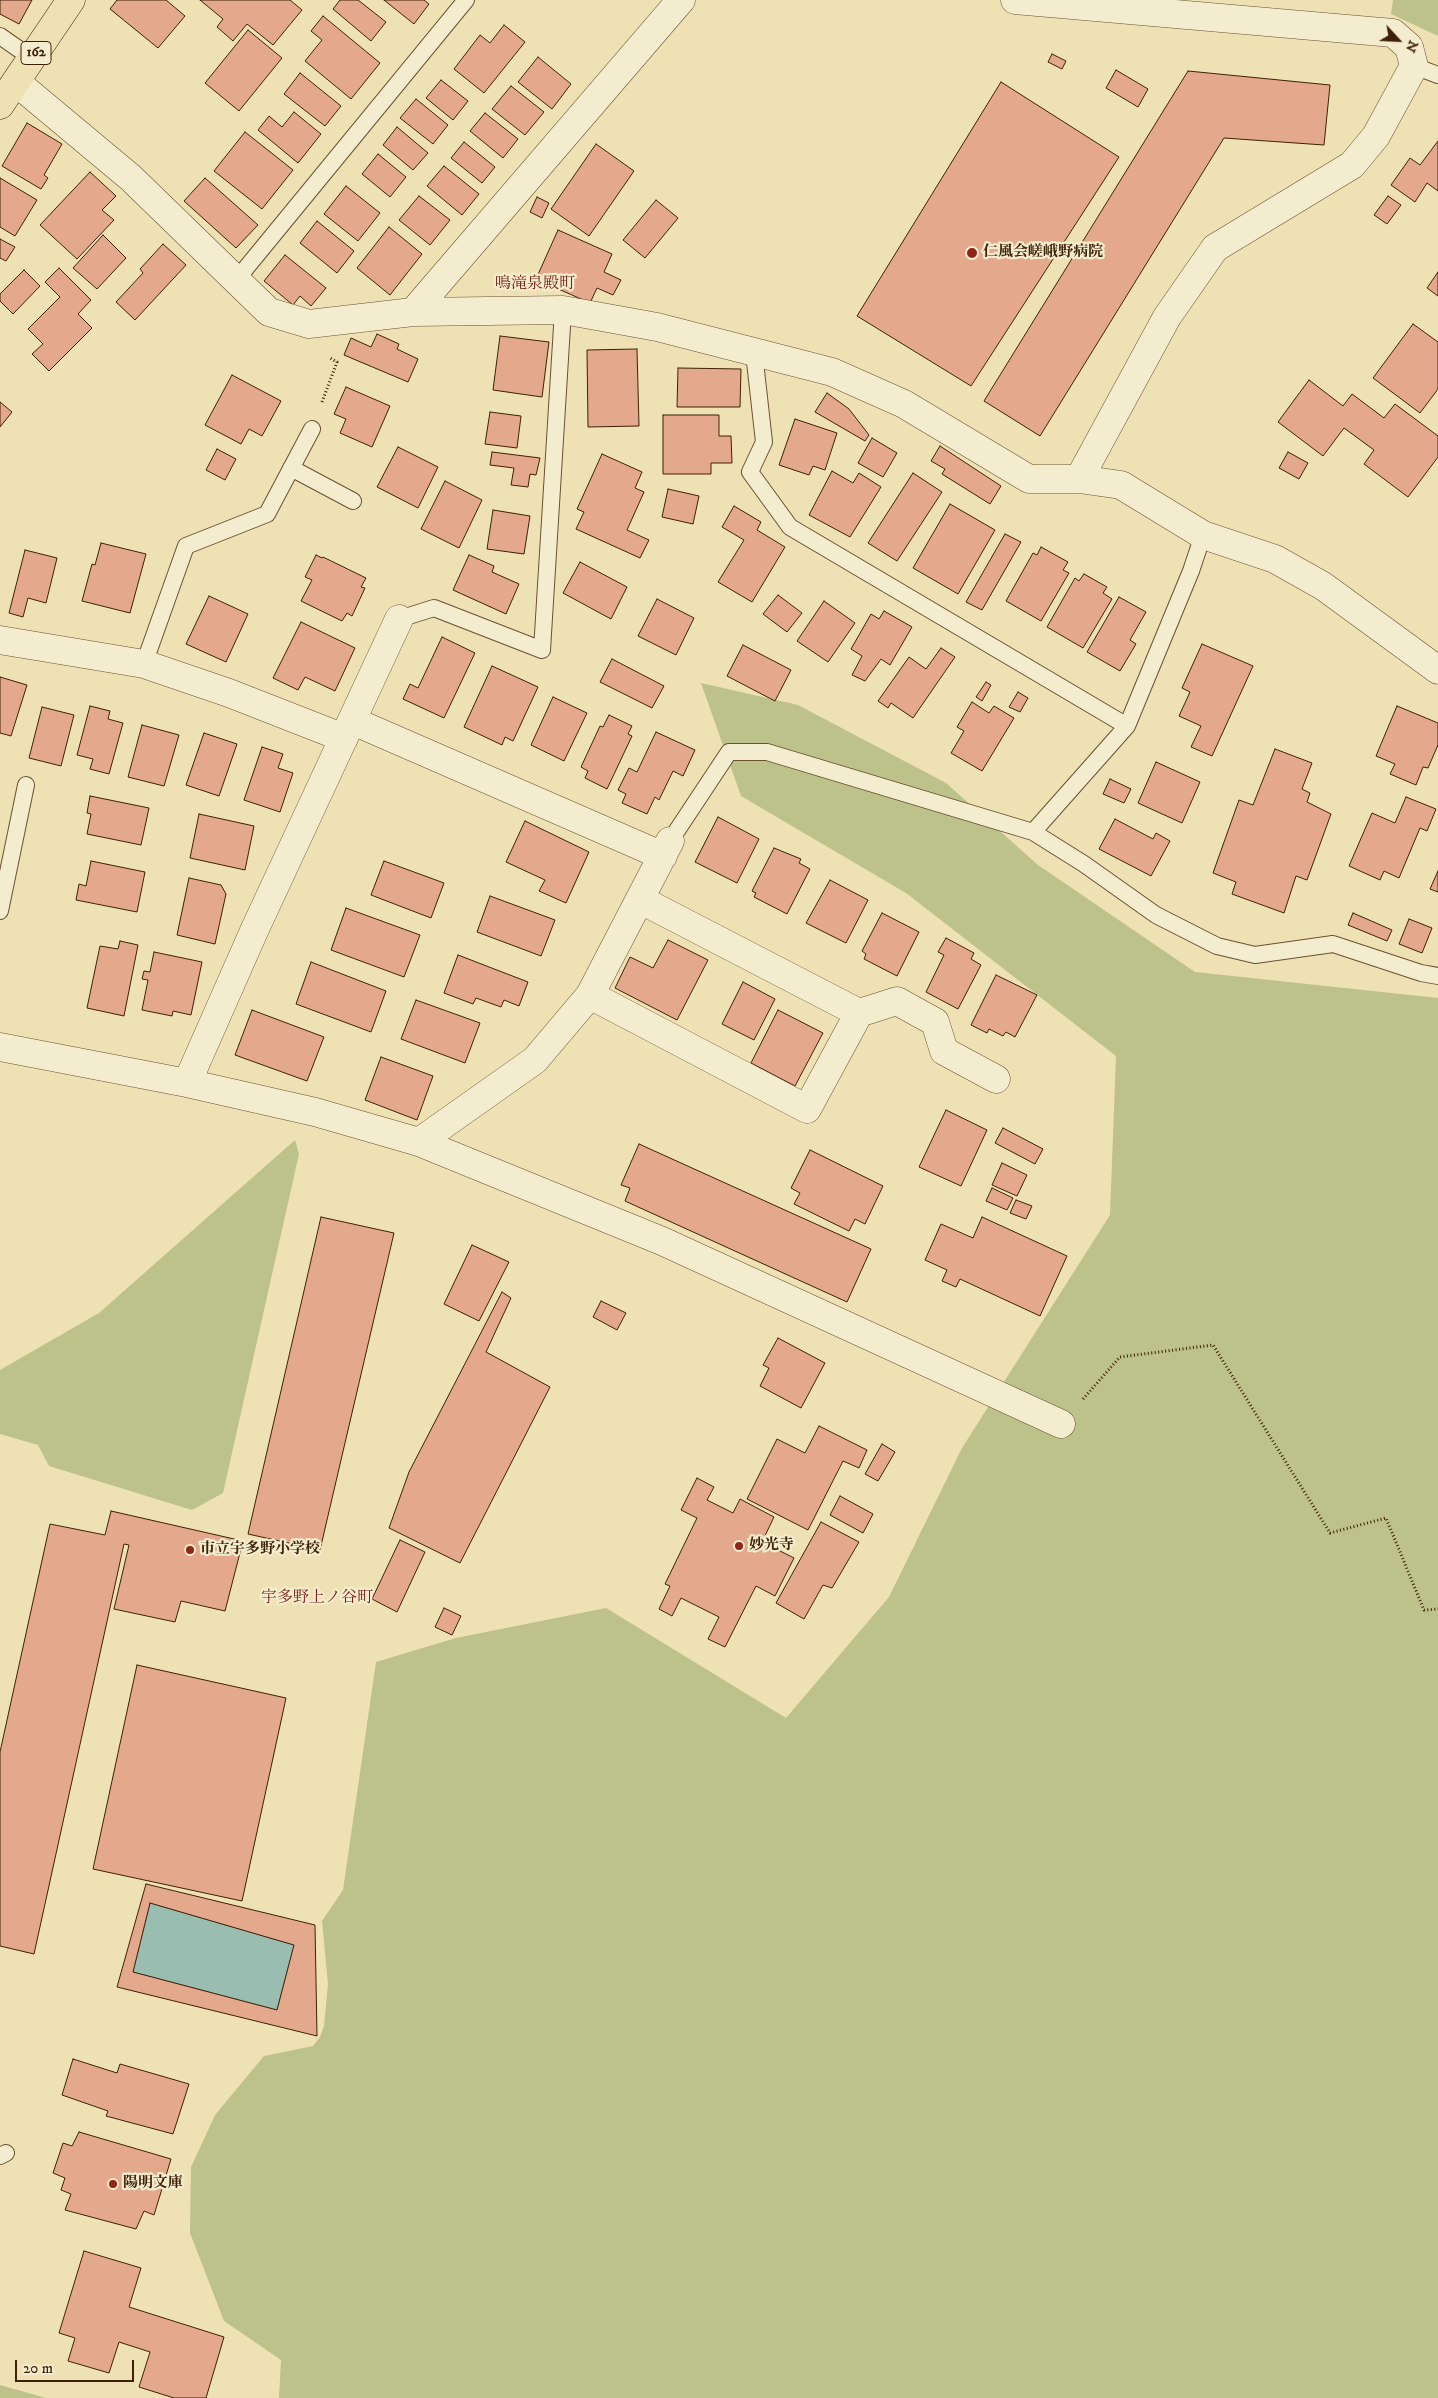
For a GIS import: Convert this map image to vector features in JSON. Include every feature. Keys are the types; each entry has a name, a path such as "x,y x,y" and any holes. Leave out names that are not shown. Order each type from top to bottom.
{"highway":[{"name":"162","path":"0,106 71,0"}],"street":[{"path":"413,312 681,0"},
{"path":"1015,0 1242,10 1393,33 1409,47 1426,71 1352,165 1215,248 1167,317 1079,479"},
{"path":"16,82 131,178 269,312 309,324 413,312 563,310 657,327 832,372 904,404 1029,479 1079,479 1121,485 1203,535 1275,559 1323,586 1438,670"},
{"path":"187,1083 254,931 400,619"},
{"path":"0,640 144,664 349,730 666,848 641,900 590,995 535,1060 419,1142"},
{"path":"641,900 859,1013"},
{"path":"590,995 807,1109 859,1013 897,1001 935,1022 944,1051 996,1079"},
{"path":"0,1046 187,1083 315,1112 419,1142 662,1242 1061,1424"}],"lane":[{"path":"237,279 466,0"},
{"path":"0,36 33,59"},
{"path":"400,619 434,608 542,650 563,310"},
{"path":"754,353 764,442 750,472 790,527 1127,726"},
{"path":"144,664 186,546 267,514 312,429"},
{"path":"291,468 353,501"},
{"path":"1034,832 1127,726 1191,571 1203,535"},
{"path":"666,848 729,752 767,752 1034,832 1084,864 1156,915 1217,946 1255,955 1333,944 1421,973 1438,976"},
{"path":"0,911 26,785"}],"path":[{"path":"312,429 337,362 329,357"},
{"path":"1061,1424 1120,1357 1213,1345 1330,1533 1386,1518 1424,1610 1438,1609"}],"green space":[{"path":"1393,0 1438,0 1438,36 1391,14"},
{"path":"701,683 798,705 946,783 1038,865 1195,972 1438,998 1438,2398 279,2398 281,2360 224,2321 190,2233 191,2167 215,2115 264,2056 313,2046 320,2037 324,2026 328,1984 322,1921 343,1890 376,1662 456,1638 606,1608 786,1718 889,1597 962,1448 1110,1215 1116,1056 906,893 741,796"},
{"path":"295,1140 299,1154 223,1493 192,1510 49,1466 38,1445 0,1434 0,1370 99,1313"},
{"path":"0,2385 46,2398 0,2398"}],"water":[{"path":"150,1903 294,1945 277,2010 133,1972"}],"building":[{"path":"0,0 32,0 19,24 0,14"},
{"path":"117,0 166,0 185,16 158,48 110,9"},
{"path":"200,0 290,0 302,10 273,45 247,24 233,41 217,27 223,19"},
{"path":"340,0 358,0 386,22 371,41 333,9"},
{"path":"384,0 424,0 429,4 414,24"},
{"path":"323,16 380,63 351,99 305,61 322,40 311,31"},
{"path":"504,25 525,42 484,93 454,69 480,35 490,43"},
{"path":"248,30 282,58 239,111 205,83"},
{"path":"1052,54 1066,61 1062,69 1048,62"},
{"path":"538,57 571,84 552,109 518,82"},
{"path":"1116,70 1148,89 1138,107 1106,88"},
{"path":"1188,71 1330,85 1324,145 1224,138 1040,436 984,401"},
{"path":"300,73 341,106 325,126 284,94"},
{"path":"441,80 468,101 453,120 426,98"},
{"path":"1001,82 1119,157 971,386 857,316"},
{"path":"511,86 544,112 525,135 492,109"},
{"path":"416,99 448,125 433,144 400,118"},
{"path":"294,112 321,134 298,163 258,130 269,116 282,127"},
{"path":"485,113 518,139 503,158 470,131"},
{"path":"27,123 62,144 44,175 48,178 41,189 2,166"},
{"path":"397,127 428,153 413,170 383,145"},
{"path":"245,132 293,170 262,209 214,171"},
{"path":"1438,141 1438,191 1427,183 1415,202 1391,185 1410,158 1420,165"},
{"path":"464,142 495,167 482,183 451,158"},
{"path":"596,144 634,171 589,236 551,209"},
{"path":"378,154 406,177 390,197 362,174"},
{"path":"444,166 479,194 462,215 427,186"},
{"path":"90,172 116,196 102,210 114,220 77,259 40,225"},
{"path":"0,178 37,200 15,236 0,227"},
{"path":"205,178 258,225 236,248 184,201"},
{"path":"346,186 380,213 358,241 324,214"},
{"path":"419,196 450,220 430,245 399,220"},
{"path":"1388,196 1401,205 1387,224 1374,215"},
{"path":"537,197 549,203 542,218 530,212"},
{"path":"656,200 678,218 645,258 623,240"},
{"path":"317,221 354,251 337,273 300,243"},
{"path":"389,227 422,254 390,295 357,268"},
{"path":"558,230 612,254 604,272 621,280 613,295 597,288 590,303 536,279"},
{"path":"103,235 126,258 97,289 73,268"},
{"path":"0,239 15,247 6,261 0,258"},
{"path":"163,244 186,265 135,320 116,302 143,273 140,269"},
{"path":"285,255 326,288 311,306 300,296 293,305 264,281"},
{"path":"59,268 91,300 78,314 92,328 49,371 32,354 43,344 28,329 60,297 45,282"},
{"path":"24,270 40,286 13,314 0,301 0,294"},
{"path":"1438,272 1438,296 1427,288"},
{"path":"1413,324 1438,342 1438,389 1420,413 1373,378"},
{"path":"377,334 399,344 397,349 418,359 408,382 344,355 351,338 371,347"},
{"path":"500,336 549,342 542,397 493,390"},
{"path":"637,349 639,426 588,427 587,350"},
{"path":"678,368 741,369 740,407 677,407"},
{"path":"232,375 281,401 262,436 249,429 241,444 205,425"},
{"path":"1309,380 1343,406 1352,394 1384,418 1395,404 1438,436 1438,457 1408,497 1364,464 1374,450 1344,428 1323,456 1278,422"},
{"path":"346,387 390,406 372,447 340,433 346,419 334,414"},
{"path":"827,393 849,409 869,435 865,441 815,412"},
{"path":"0,402 12,412 0,427"},
{"path":"490,412 521,416 517,448 485,444"},
{"path":"663,415 719,415 719,436 731,436 732,463 711,463 711,474 663,474"},
{"path":"795,419 837,433 825,470 813,466 809,475 779,465"},
{"path":"872,438 897,453 883,477 858,463"},
{"path":"940,446 1001,486 990,504 942,474 945,469 931,461"},
{"path":"398,447 438,467 418,508 377,487"},
{"path":"217,449 236,459 225,480 206,470"},
{"path":"492,452 540,458 536,475 530,474 528,487 511,485 514,468 490,465"},
{"path":"1288,452 1308,463 1299,479 1279,468"},
{"path":"602,454 642,472 635,488 644,492 627,530 649,540 640,558 576,529 584,512 577,509"},
{"path":"832,471 853,483 859,473 881,487 850,537 809,515"},
{"path":"913,473 942,492 897,561 868,543"},
{"path":"445,481 482,500 459,548 421,529"},
{"path":"668,489 699,496 693,524 662,517"},
{"path":"950,504 995,530 958,594 913,568"},
{"path":"734,506 761,522 757,530 785,547 752,602 718,582 744,540 722,527"},
{"path":"493,510 530,516 524,554 487,549"},
{"path":"1005,534 1021,542 982,610 966,602"},
{"path":"101,543 146,554 130,613 82,601 92,564 95,565"},
{"path":"1041,547 1068,562 1063,570 1069,573 1041,621 1006,601 1033,553 1037,555"},
{"path":"25,550 57,558 46,603 28,598 23,617 9,613"},
{"path":"316,555 366,578 361,587 365,588 352,616 347,613 342,621 301,601 312,580 305,577"},
{"path":"469,555 494,566 492,572 519,584 506,614 453,590"},
{"path":"580,562 627,587 611,619 563,593"},
{"path":"1084,574 1107,587 1103,593 1112,599 1083,648 1047,627 1075,578 1079,581"},
{"path":"778,595 802,613 787,632 763,614"},
{"path":"209,596 248,614 226,662 186,644"},
{"path":"1119,597 1146,612 1130,640 1136,644 1120,671 1087,652"},
{"path":"657,599 694,618 676,655 638,636"},
{"path":"824,601 855,623 828,662 797,641"},
{"path":"884,611 912,627 890,665 881,659 865,681 852,675 862,656 851,649 871,614 879,619"},
{"path":"301,622 355,648 335,691 305,677 298,690 273,678"},
{"path":"442,637 475,653 444,718 403,699 410,684 418,688"},
{"path":"1202,644 1253,666 1212,756 1191,747 1201,726 1179,716 1190,692 1182,688"},
{"path":"743,645 791,670 775,701 727,676"},
{"path":"941,648 955,657 913,718 891,703 888,708 878,701 909,657 926,669"},
{"path":"612,659 664,686 652,708 600,682"},
{"path":"492,666 538,687 513,741 505,737 502,745 464,727"},
{"path":"0,677 27,685 11,736 0,733"},
{"path":"986,682 991,685 982,701 976,697"},
{"path":"1018,692 1028,698 1020,712 1009,707"},
{"path":"553,697 587,713 564,761 531,745"},
{"path":"972,702 989,713 994,706 1014,718 982,771 951,753 964,731 957,727"},
{"path":"90,706 110,711 108,719 123,723 109,774 90,769 93,759 77,755"},
{"path":"1397,706 1438,723 1438,745 1428,768 1423,767 1416,785 1390,774 1395,764 1376,756"},
{"path":"42,707 74,715 61,766 29,758"},
{"path":"609,715 632,726 628,734 632,736 607,789 585,778 588,771 581,767 600,726 603,727"},
{"path":"142,725 179,735 164,786 128,777"},
{"path":"656,732 695,750 683,776 673,771 659,800 655,797 647,814 622,803 626,794 618,790 629,768 637,772"},
{"path":"204,733 237,744 219,796 186,785"},
{"path":"262,747 283,754 278,768 293,773 280,812 244,800"},
{"path":"1275,749 1312,763 1302,789 1310,793 1307,802 1331,814 1307,880 1296,876 1284,913 1232,894 1236,882 1213,873 1239,800 1253,805"},
{"path":"1156,762 1200,782 1182,823 1138,803"},
{"path":"1110,779 1131,789 1124,803 1103,794"},
{"path":"90,796 149,808 141,845 87,834 91,814 87,813"},
{"path":"1406,797 1436,809 1427,831 1420,828 1399,878 1384,871 1380,880 1349,866 1372,813 1395,823"},
{"path":"199,814 254,826 245,870 190,858"},
{"path":"718,817 759,839 737,883 695,862"},
{"path":"1115,819 1153,839 1156,833 1170,841 1151,876 1099,849"},
{"path":"525,821 589,852 566,903 539,891 545,880 506,862"},
{"path":"774,848 801,859 799,863 810,869 787,914 754,897 756,893 752,891"},
{"path":"91,861 145,872 137,912 76,900 79,884 86,886"},
{"path":"384,861 444,883 431,918 371,895"},
{"path":"1438,871 1438,892 1430,889"},
{"path":"189,878 221,885 226,894 215,944 177,935"},
{"path":"830,880 868,900 846,943 806,923"},
{"path":"490,896 555,920 541,956 477,932"},
{"path":"346,908 420,935 404,977 331,950"},
{"path":"882,913 919,932 897,976 864,959 866,954 862,951"},
{"path":"1353,913 1392,930 1387,941 1348,925"},
{"path":"1409,919 1432,928 1422,953 1399,944"},
{"path":"946,938 974,953 971,959 981,965 958,1009 926,992 944,955 938,952"},
{"path":"668,940 708,960 677,1020 615,988 630,957 653,968"},
{"path":"120,941 138,945 124,1016 87,1008 100,946 118,949"},
{"path":"154,952 202,962 191,1015 173,1011 172,1016 142,1010 148,980 142,979 144,971 150,972"},
{"path":"458,955 528,982 519,1006 504,1000 501,1007 476,998 473,1004 444,993"},
{"path":"311,962 386,991 371,1032 296,1004"},
{"path":"996,975 1037,995 1015,1037 1006,1032 1003,1036 989,1029 987,1033 971,1025"},
{"path":"743,982 775,999 754,1040 722,1024"},
{"path":"416,1000 480,1023 465,1063 401,1039"},
{"path":"252,1010 324,1037 307,1081 235,1055"},
{"path":"778,1010 823,1033 795,1086 751,1063"},
{"path":"381,1057 433,1076 417,1120 365,1100"},
{"path":"946,1110 987,1130 961,1186 919,1167"},
{"path":"1003,1128 1043,1149 1035,1164 995,1143"},
{"path":"639,1144 871,1249 847,1302 625,1201 630,1188 621,1185"},
{"path":"810,1150 883,1186 865,1224 855,1219 849,1231 794,1204 800,1193 791,1188"},
{"path":"1002,1163 1027,1175 1017,1196 992,1185"},
{"path":"992,1188 1013,1198 1007,1210 986,1201"},
{"path":"1016,1200 1032,1206 1026,1219 1010,1213"},
{"path":"321,1217 394,1233 320,1550 248,1534"},
{"path":"982,1217 1067,1256 1040,1316 960,1279 956,1287 942,1281 947,1270 925,1260 941,1224 973,1238"},
{"path":"472,1245 509,1262 479,1321 444,1304"},
{"path":"502,1292 511,1298 486,1352 550,1387 460,1563 389,1528 409,1472"},
{"path":"601,1301 626,1313 617,1330 593,1317"},
{"path":"778,1338 825,1363 801,1408 760,1386 769,1368 763,1365"},
{"path":"819,1426 867,1450 859,1468 843,1461 808,1530 747,1499 777,1439 805,1453"},
{"path":"882,1444 895,1452 878,1481 865,1474"},
{"path":"697,1478 714,1487 707,1500 733,1513 740,1499 774,1517 762,1542 794,1558 775,1596 756,1586 725,1647 708,1639 719,1617 681,1598 672,1616 659,1609 670,1586 665,1584 697,1518 681,1510"},
{"path":"840,1496 873,1514 863,1533 830,1515"},
{"path":"111,1511 243,1541 225,1611 181,1601 175,1622 114,1609 129,1545 124,1544 34,1954 0,1946 0,1752 50,1524 105,1535"},
{"path":"821,1522 859,1542 832,1588 823,1585 804,1619 776,1603"},
{"path":"400,1540 425,1552 397,1612 372,1599"},
{"path":"444,1608 461,1616 452,1635 435,1627"},
{"path":"137,1665 286,1698 242,1901 93,1869"},
{"path":"146,1884 315,1925 317,2036 117,1987","holes":["150,1903 294,1945 277,2010 133,1972"]},
{"path":"73,2059 117,2073 120,2064 189,2084 173,2134 106,2116 108,2111 62,2095"},
{"name":"陽明文庫","path":"79,2132 171,2159 154,2215 144,2211 136,2229 65,2210 71,2194 61,2190 65,2178 53,2173 63,2143 72,2146"},
{"path":"84,2251 141,2268 129,2307 224,2337 206,2398 174,2398 139,2387 150,2352 119,2342 109,2373 68,2361 75,2338 59,2333"}],"place":[{"name":"仁風会嵯峨野病院","path":"972,253"},
{"name":"妙光寺","path":"739,1546"},
{"name":"市立宇多野小学校","path":"190,1550"},
{"name":"陽明文庫","path":"113,2184"}],"district":[{"name":"鳴滝泉殿町","path":"535,285"},
{"name":"宇多野上ノ谷町","path":"317,1599"}]}
